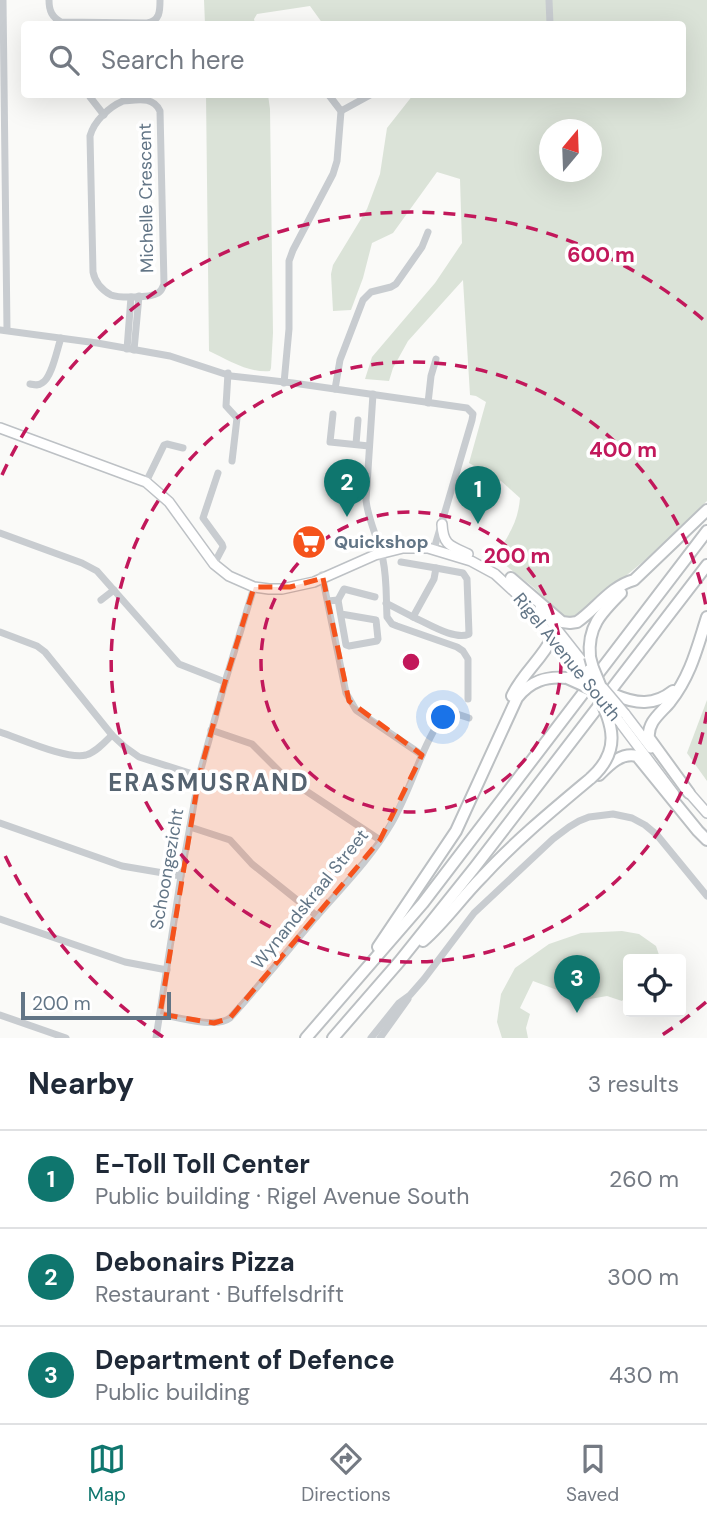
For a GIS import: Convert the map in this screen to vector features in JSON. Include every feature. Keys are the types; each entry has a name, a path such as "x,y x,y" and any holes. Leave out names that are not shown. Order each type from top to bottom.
{"highway":[{"path":"399,962 430,935 482,877 602,767 610,748 612,732 593,668 580,658 598,618 707,510"},
{"path":"306,1038 430,894 707,531"},
{"path":"333,1038 399,962 475,867 707,565"},
{"path":"511,578 557,618 570,624 581,619 625,582 634,580"},
{"path":"689,793 649,738 649,731 692,667 707,617"},
{"path":"486,764 513,692 556,636"},
{"path":"349,990 447,847 465,813 509,712 523,691 536,681 546,678 567,678 640,703 651,702 668,695 679,684 698,646"},
{"path":"561,803 621,757 634,755 642,761 707,839"}],"main road":[{"name":"Rigel Avenue South","path":"0,428 146,482 169,502 214,564 229,576 254,587 282,589 304,583 380,551 413,541 476,558 511,578 539,607 556,636"},
{"path":"442,524 445,542 476,558"},
{"name":"Rigel Avenue South","path":"435,547 495,574 580,658 707,839"},
{"name":"Rigel Avenue South","path":"622,718 707,813"}],"street":[{"path":"3,0 3,330 175,356 228,374 469,410 473,414 472,420 435,547"},
{"path":"49,0 52,15 60,21"},
{"path":"152,21 158,16 160,0"},
{"path":"549,0 550,21"},
{"path":"91,98 103,115"},
{"path":"284,382 289,329 289,261 335,168 341,111 331,98"},
{"path":"341,111 365,98"},
{"name":"Michelle Crescent","path":"152,101 160,111 163,284 155,295 135,296 108,293 95,280 90,136 94,125 117,103 152,101"},
{"path":"335,389 340,360 363,300 371,292 396,284 422,247 428,232"},
{"path":"131,348 135,296"},
{"path":"30,384 44,383 61,338"},
{"path":"428,403 436,359"},
{"path":"228,374 226,406 237,418 232,461"},
{"path":"373,394 366,500 386,573 387,617 391,624 463,651 468,659 468,699"},
{"path":"333,414 330,442 369,446"},
{"path":"356,444 358,420"},
{"path":"146,482 164,445 183,448"},
{"path":"214,564 223,547 203,518 218,473"},
{"path":"0,533 92,568 104,577 179,664 225,682"},
{"path":"386,603 445,632 463,636 468,634 467,579 463,573 401,562"},
{"path":"413,617 434,579 436,568"},
{"path":"323,576 349,701 355,710 422,755"},
{"name":"Schoongezicht","path":"156,1038 199,776 254,587"},
{"path":"341,614 376,620 377,641 347,646 338,600 344,589 374,597"},
{"path":"101,600 114,590"},
{"path":"328,601 338,600"},
{"path":"0,632 37,646 45,652 125,747 139,757 199,776"},
{"name":"Wynandskraal Street","path":"160,1014 205,1022 225,1021 269,975 355,874 380,840 391,823 440,719 452,713 469,718"},
{"path":"211,730 252,744 285,777 380,840"},
{"path":"0,732 77,756 90,754 113,735"},
{"path":"380,1038 474,913 553,839 589,817 623,815 645,825 657,835 707,896"},
{"path":"0,823 122,866 181,876"},
{"path":"190,827 229,840 252,864 317,916"},
{"path":"0,919 125,962 167,970"},
{"path":"372,1038 399,1003 410,995"},
{"path":"0,1015 66,1038"}],"highlighted area":[{"path":"323,578 349,701 422,755 380,840 230,1018 214,1023 160,1014 199,776 225,682 254,587 290,587"}],"shaded area":[{"path":"204,0 707,0 707,501 650,556 577,616 568,618 561,615 533,587 495,557 515,522 520,498 501,481 469,463 486,402 470,395 463,280 408,341 389,381 365,379 372,357 435,283 462,243 460,179 437,172 393,233 372,243 351,310 333,311 331,274 333,265 367,209 380,174 387,128 411,98 686,98 686,21 321,21 310,6 257,14 254,21 205,21"},
{"path":"206,98 268,98 273,333 271,368 270,371 262,371 246,368 209,351"},
{"path":"707,700 707,781 687,753"},
{"path":"622,931 639,934 656,946 659,954 623,954 622,1001 607,996 584,1000 533,981 520,1008 530,1014 526,1028 528,1038 502,1038 497,1022 501,994 515,968 549,944 581,933"}],"place":[{"name":"Debonairs Pizza","path":"347,517"},
{"name":"E-Toll Toll Center","path":"478,524"},
{"name":"Quickshop","path":"309,542"},
{"name":"Department of Defence","path":"577,1013"}],"district":[{"name":"ERASMUSRAND","path":"209,782"}]}
